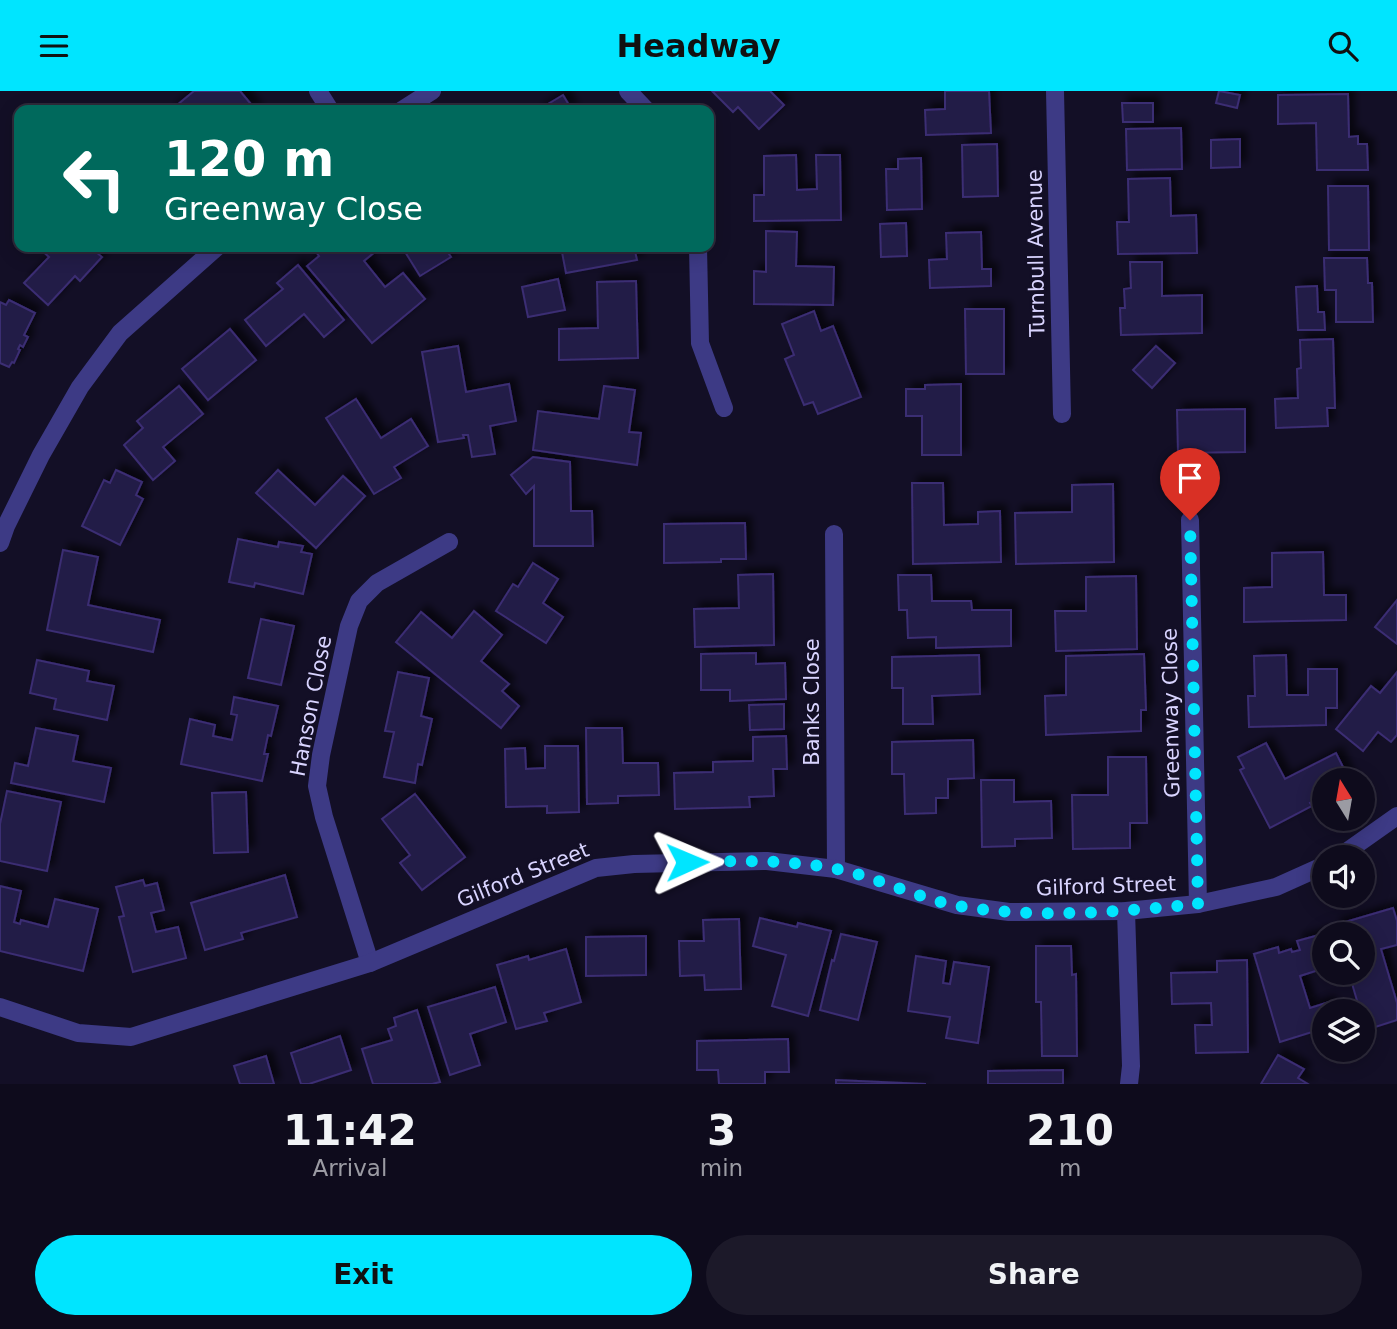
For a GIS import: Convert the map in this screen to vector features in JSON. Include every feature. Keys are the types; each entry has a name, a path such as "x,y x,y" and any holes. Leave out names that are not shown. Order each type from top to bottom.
{"street":[{"path":"410,105 432,91"},
{"path":"628,91 641,105"},
{"name":"Turnbull Avenue","path":"1055,91 1062,414"},
{"path":"0,543 41,455 80,387 120,333 211,252"},
{"path":"698,252 699,343 724,408"},
{"name":"Greenway Close","path":"1190,520 1198,904"},
{"name":"Banks Close","path":"834,534 836,869"},
{"name":"Hanson Close","path":"370,963 324,817 317,786 321,755 349,626 359,601 377,583 449,541"},
{"path":"1356,845 1397,815"},
{"name":"Gilford Street","path":"0,1007 78,1033 131,1037 370,963 596,868 634,864 767,861 836,869 957,905 1009,912 1126,911 1198,904 1276,887 1312,871"},
{"path":"1126,911 1131,1066 1129,1084"}],"building":[{"path":"194,91 240,91 252,105 177,105"},
{"path":"712,91 770,91 784,105 759,129 738,107 733,112"},
{"path":"945,91 989,91 991,133 926,135 925,110 945,109"},
{"path":"1219,91 1240,95 1237,108 1216,103"},
{"path":"1348,94 1349,137 1358,136 1358,144 1367,144 1368,170 1317,170 1316,123 1278,124 1278,95"},
{"path":"563,95 569,105 546,105"},
{"path":"1122,103 1153,103 1153,122 1123,122"},
{"path":"1181,128 1182,169 1127,170 1126,129"},
{"path":"1240,139 1240,167 1211,168 1211,140"},
{"path":"997,144 998,196 963,197 962,145"},
{"path":"796,155 797,190 817,189 816,155 840,155 841,220 754,221 754,195 764,195 764,156"},
{"path":"921,158 922,209 887,210 886,169 898,169 898,159"},
{"path":"1170,178 1171,216 1196,215 1197,253 1118,254 1117,222 1129,222 1128,179"},
{"path":"1328,186 1368,186 1369,250 1329,250"},
{"path":"906,223 907,256 881,257 880,224"},
{"path":"766,231 797,232 796,266 834,267 833,305 754,304 754,271 766,272"},
{"path":"981,232 982,269 991,269 991,286 930,288 929,260 947,259 946,233"},
{"path":"44,252 96,252 102,257 80,281 75,276 48,305 24,283 49,257"},
{"path":"316,252 375,252 364,261 385,287 403,273 425,299 372,343 307,266 319,256"},
{"path":"405,252 448,252 451,257 420,276"},
{"path":"562,252 635,252 637,260 566,273"},
{"path":"1324,258 1367,258 1368,283 1372,283 1373,322 1336,322 1336,290 1325,290"},
{"path":"1130,262 1162,262 1162,296 1202,295 1202,333 1121,335 1120,308 1125,308 1124,289 1131,288"},
{"path":"298,265 344,320 324,337 304,314 266,346 245,320 283,289 277,283"},
{"path":"558,279 565,310 528,317 522,287"},
{"path":"636,281 638,358 559,360 559,329 598,328 597,282"},
{"path":"1317,286 1318,312 1324,312 1325,330 1298,330 1296,287"},
{"path":"9,300 35,313 24,335 28,337 23,347 20,345 14,363 9,367 0,363 0,302 6,305"},
{"path":"965,309 1004,309 1004,374 966,374"},
{"path":"814,311 821,331 833,326 861,397 818,414 813,402 804,405 785,359 794,355 782,324"},
{"path":"230,329 256,360 208,400 182,369"},
{"path":"1333,339 1335,408 1327,408 1328,426 1276,428 1275,399 1298,398 1300,340"},
{"path":"458,346 466,392 509,384 516,421 490,426 495,454 472,457 468,435 438,442 422,352"},
{"path":"1156,346 1175,363 1152,388 1133,370"},
{"path":"961,384 961,455 922,455 922,416 906,416 906,389 925,389 925,385"},
{"path":"179,386 203,414 163,447 175,461 153,480 124,445 143,428 137,421"},
{"path":"604,386 635,390 629,432 641,433 637,465 533,450 538,411 599,419"},
{"path":"356,399 381,438 411,419 428,446 394,467 401,478 374,494 326,418"},
{"path":"1245,409 1245,452 1178,453 1177,410"},
{"path":"533,457 570,462 571,511 592,511 593,546 534,546 534,486 526,494 511,475"},
{"path":"116,470 142,482 136,495 143,499 120,545 82,526 104,480 110,483"},
{"path":"278,470 315,505 343,476 365,496 316,548 256,493"},
{"path":"912,483 943,483 944,525 978,524 978,512 1000,511 1001,562 913,564"},
{"path":"1113,484 1114,562 1016,564 1015,513 1072,512 1072,485"},
{"path":"745,523 746,559 664,563 664,524"},
{"path":"238,539 278,547 279,542 303,546 301,552 312,554 303,594 255,583 254,587 229,582"},
{"path":"63,550 98,557 88,605 160,620 153,652 47,630"},
{"path":"1323,552 1324,595 1346,595 1346,620 1244,622 1244,588 1272,587 1272,553"},
{"path":"533,563 558,579 543,603 563,617 546,643 496,611 513,584 518,587"},
{"path":"773,574 774,645 695,647 694,609 739,608 738,575"},
{"path":"898,575 931,575 932,601 971,601 972,610 1011,610 1011,646 936,648 936,637 908,638 907,610 899,610"},
{"path":"1136,576 1137,649 1056,651 1055,611 1086,611 1086,577"},
{"path":"1397,600 1397,644 1375,627"},
{"path":"474,611 502,635 481,661 509,684 502,691 519,706 501,728 396,642 421,612 452,638"},
{"path":"261,619 294,626 281,685 248,678"},
{"path":"756,653 756,664 785,663 786,699 730,701 730,690 701,690 701,654"},
{"path":"1144,654 1146,710 1141,710 1141,731 1046,735 1045,696 1066,695 1066,656"},
{"path":"979,655 980,694 932,696 933,724 903,724 903,688 892,688 892,657"},
{"path":"1286,655 1287,695 1308,695 1308,669 1337,669 1337,708 1326,708 1326,725 1249,727 1248,696 1255,696 1254,656"},
{"path":"37,660 89,671 87,681 114,686 107,720 54,709 56,699 30,693"},
{"path":"398,672 429,678 421,716 432,719 422,765 418,764 415,783 384,777 394,732 385,731"},
{"path":"1397,672 1397,735 1391,742 1378,732 1363,751 1336,729 1371,686 1380,693"},
{"path":"234,697 278,706 271,736 268,735 264,754 268,754 262,781 181,764 190,719 215,725 213,736 232,740 237,715 231,714"},
{"path":"784,704 784,729 750,730 749,705"},
{"path":"36,728 78,736 73,761 111,768 104,802 11,783 15,763 28,766"},
{"path":"586,728 622,728 623,763 658,763 659,795 618,796 618,803 587,804"},
{"path":"786,736 787,769 773,769 774,796 749,797 750,807 675,809 674,773 713,772 713,762 753,761 753,737"},
{"path":"973,740 974,778 948,779 948,798 936,798 936,813 905,814 904,774 892,774 892,742"},
{"path":"1266,743 1285,779 1336,753 1344,768 1312,768 1312,806 1270,828 1240,770 1244,768 1238,757"},
{"path":"545,746 578,746 579,812 547,813 547,806 506,807 505,749 525,748 526,769 545,768"},
{"path":"1108,757 1146,757 1147,823 1130,823 1130,848 1073,849 1072,795 1108,795"},
{"path":"981,780 1014,780 1014,802 1051,801 1052,838 1015,839 1015,846 982,847"},
{"path":"7,791 61,802 47,871 0,861 0,824"},
{"path":"246,792 248,852 214,853 212,793"},
{"path":"415,794 465,857 422,890 400,863 410,855 382,819"},
{"path":"285,875 297,917 241,933 243,939 205,950 191,903"},
{"path":"143,880 145,886 157,883 164,910 151,913 156,932 178,927 186,958 133,972 119,917 124,916 116,887"},
{"path":"0,886 21,891 14,922 20,924 21,920 48,927 55,899 98,909 83,971 0,951"},
{"path":"1393,908 1397,921 1397,945 1381,949 1397,1003 1397,1020 1375,1027 1375,999 1357,999 1352,985 1375,985 1375,922 1345,922"},
{"path":"760,918 797,927 798,923 831,931 808,1016 772,1006 786,955 753,946"},
{"path":"739,919 741,989 705,990 704,975 680,976 679,941 704,941 703,920"},
{"path":"841,934 877,942 858,1020 820,1010"},
{"path":"646,936 646,975 586,976 586,937"},
{"path":"1312,937 1312,972 1300,976 1312,1007 1312,1032 1280,1042 1254,954 1278,947 1279,953 1291,949 1292,952 1300,950 1297,941"},
{"path":"1036,946 1071,946 1072,975 1076,974 1077,1056 1042,1056 1041,1002 1036,1002"},
{"path":"566,949 581,1002 544,1013 547,1021 516,1029 497,965 528,956 529,960"},
{"path":"916,956 946,961 943,983 950,984 954,962 989,967 978,1043 946,1038 950,1017 908,1011"},
{"path":"1247,960 1248,1052 1196,1053 1195,1025 1212,1025 1211,1003 1172,1004 1171,973 1217,972 1217,961"},
{"path":"495,987 506,1022 470,1034 480,1065 450,1075 428,1007"},
{"path":"417,1010 440,1082 373,1084 362,1049 392,1040 388,1029 396,1026 394,1018"},
{"path":"340,1036 351,1070 309,1084 301,1084 291,1053"},
{"path":"788,1039 789,1072 765,1072 765,1084 719,1084 718,1070 697,1070 697,1041"},
{"path":"1278,1055 1304,1069 1298,1078 1308,1084 1261,1084"},
{"path":"266,1056 274,1084 240,1084 234,1066"},
{"path":"1063,1070 1063,1084 988,1084 988,1071"},
{"path":"836,1080 926,1084 836,1084"}],"route":[{"path":"687,862 767,861 836,869 957,905 1009,912 1126,911 1198,904 1190,520"}]}
